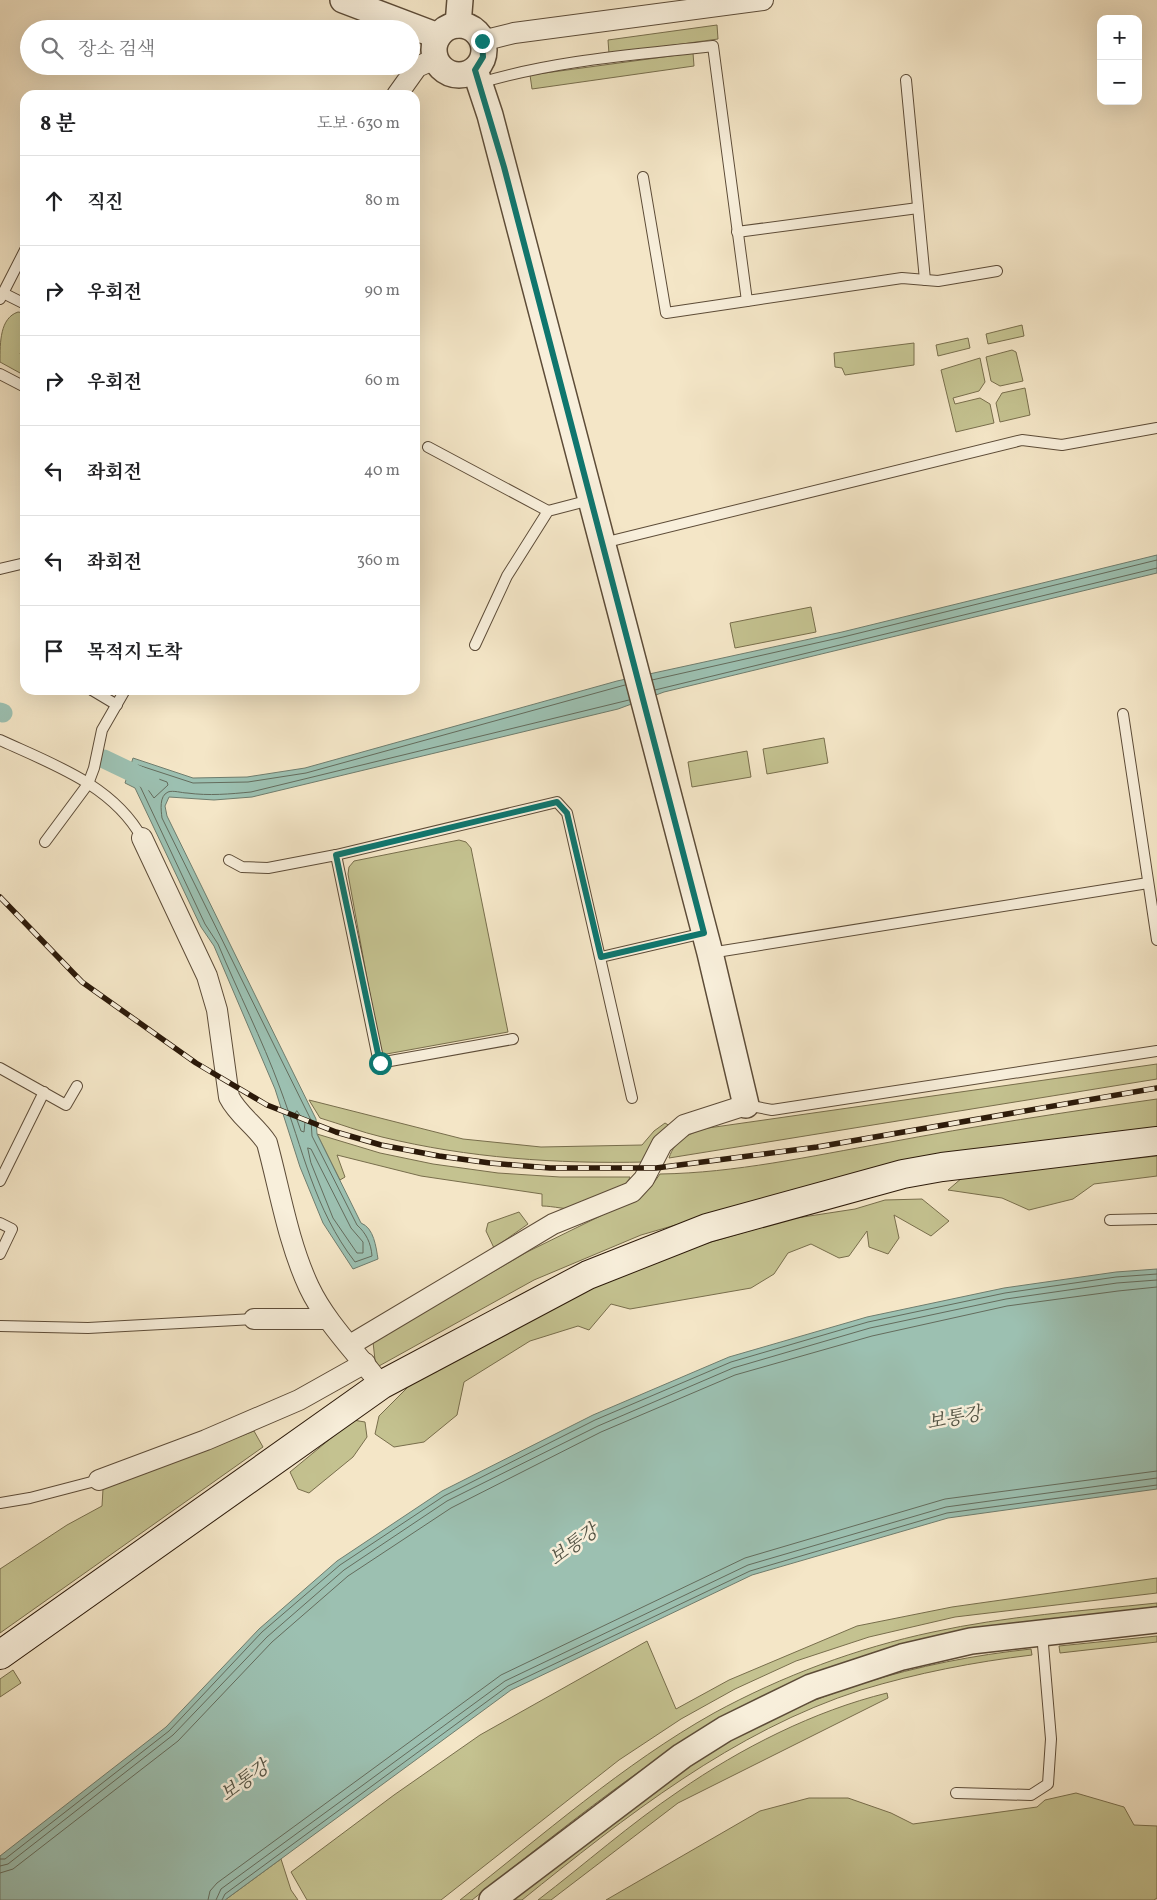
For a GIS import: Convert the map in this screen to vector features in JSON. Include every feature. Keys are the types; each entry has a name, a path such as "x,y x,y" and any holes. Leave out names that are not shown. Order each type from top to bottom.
{"main road":[{"path":"0,1655 381,1385 588,1275 707,1228 922,1170 1157,1141"}],"street":[{"path":"345,0 394,20"},
{"path":"460,0 444,40 439,66 452,74 477,76"},
{"path":"482,41 514,33 763,0"},
{"path":"350,1345 553,1224 632,1192 644,1180 662,1144 684,1125 746,1105 707,943 644,702 497,141 477,76 483,57 482,41 473,29 444,40 420,64"},
{"path":"420,30 444,40"},
{"path":"401,90 412,75"},
{"path":"142,838 207,976 217,1010 229,1097 235,1108 260,1131 267,1143 290,1236 309,1287 327,1319 365,1363 381,1385"},
{"path":"254,1320 327,1319"},
{"path":"100,1480 299,1400 365,1363"},
{"path":"492,1900 682,1756 725,1728 811,1687 902,1657 971,1641 1157,1620"}],"lane":[{"path":"477,76 520,71 561,63 713,46 747,302"},
{"path":"906,80 924,280"},
{"path":"643,178 666,312 747,302 902,278 938,280 997,271"},
{"path":"737,232 918,208"},
{"path":"20,260 2,296 20,302"},
{"path":"0,374 20,384"},
{"path":"602,543 1022,440 1062,445 1157,428"},
{"path":"428,447 548,511 591,500"},
{"path":"475,645 507,576 548,511"},
{"path":"0,569 20,564"},
{"path":"101,695 117,704"},
{"path":"45,842 88,784 94,768 102,730 122,695"},
{"path":"1123,714 1157,940"},
{"path":"0,740 73,774 118,804 131,819 142,838"},
{"path":"229,860 242,866 268,868 336,855 557,802 567,813 632,1098"},
{"path":"336,855 380,1063 513,1039"},
{"path":"601,957 1148,883"},
{"path":"746,1105 772,1110 1157,1051"},
{"path":"0,1068 66,1105 77,1086"},
{"path":"0,1181 44,1092"},
{"path":"1110,1220 1157,1219"},
{"path":"0,1223 12,1229 0,1254"},
{"path":"0,1326 88,1328 254,1320"},
{"path":"0,1503 30,1498 100,1480"},
{"path":"956,1793 1031,1795 1048,1784 1051,1739 1042,1633"}],"shaded area":[{"path":"717,25 718,39 609,54 608,40"},
{"path":"693,53 694,66 532,89 530,75"},
{"path":"20,312 20,373 0,362 2,332 4,325 12,315"},
{"path":"1022,325 1024,336 988,344 986,334"},
{"path":"968,338 970,348 938,356 936,345"},
{"path":"914,343 914,365 845,375 842,368 835,367 834,353"},
{"path":"1012,350 1016,352 1023,381 1000,386 991,381 986,357"},
{"path":"980,358 985,382 979,391 953,398 955,404 980,398 990,404 994,423 956,432 941,370"},
{"path":"1025,388 1030,415 1000,422 996,403 1002,393"},
{"path":"811,607 816,632 735,648 730,623"},
{"path":"824,738 828,763 767,774 763,749"},
{"path":"747,751 751,777 692,787 688,762"},
{"path":"459,840 466,842 471,848 508,1032 381,1055 348,874 349,867 354,861"},
{"path":"1157,1064 1157,1079 669,1158 679,1141 695,1132 708,1128"},
{"path":"1157,1099 1157,1127 976,1150 741,1206 641,1235 534,1280 379,1366 375,1360 373,1342 527,1252 639,1197 650,1188 660,1174 716,1171 773,1163 987,1125"},
{"path":"309,1100 463,1139 541,1147 642,1145 654,1131 665,1123 670,1126 646,1162 546,1161 447,1150 366,1133 320,1118"},
{"path":"317,1134 380,1153 433,1164 498,1173 560,1177 630,1177 622,1186 599,1201 578,1209 542,1206 542,1194 421,1176 337,1155 345,1177 340,1180"},
{"path":"1157,1156 1157,1176 1094,1184 1073,1199 1029,1210 1002,1198 948,1190 963,1177"},
{"path":"922,1199 949,1221 931,1236 894,1215 899,1238 888,1254 869,1247 867,1231 849,1256 839,1258 811,1244 788,1253 774,1274 751,1288 630,1309 611,1304 589,1330 578,1326 530,1341 464,1382 457,1415 424,1442 394,1447 375,1434 379,1416 427,1368 567,1294 694,1247 790,1219 855,1209 885,1200"},
{"path":"519,1212 528,1224 494,1248 486,1231 488,1223"},
{"path":"353,1420 365,1422 367,1437 353,1457 309,1493 298,1489 290,1472"},
{"path":"254,1431 263,1447 0,1633 0,1569 67,1525 102,1506 103,1489"},
{"path":"1157,1578 1157,1593 955,1617 869,1637 796,1661 735,1689 681,1719 619,1760 441,1900 307,1900 291,1872 394,1795 480,1735 647,1641 676,1709 729,1680 857,1626 952,1607"},
{"path":"1157,1603 1157,1611 1070,1620 718,1720 623,1783 472,1900 460,1900 647,1755 714,1713 793,1675 876,1646 961,1626 1044,1614"},
{"path":"1157,1636 1157,1642 1060,1653 1059,1646"},
{"path":"1031,1649 1032,1655 946,1669 903,1678 861,1690 814,1707 769,1728 682,1779 600,1838 522,1900 510,1900 681,1771 744,1732 823,1697 863,1683 946,1662"},
{"path":"13,1670 21,1683 0,1697 0,1679"},
{"path":"887,1693 888,1698 678,1803 551,1900 538,1900 643,1817 727,1760 805,1721 832,1710"},
{"path":"1076,1793 1124,1807 1134,1825 1157,1826 1157,1898 1154,1900 606,1900 760,1811 809,1798 848,1798 891,1813 913,1824 1037,1807 1045,1800"},
{"path":"281,1859 291,1890 298,1900 225,1900"}],"water":[{"path":"1157,555 1157,573 664,692 618,709 252,797 214,800 169,797 165,806 167,816 316,1119 317,1134 361,1223 369,1229 374,1238 378,1259 353,1269 323,1223 300,1167 275,1089 214,946 201,927 135,788 125,783 133,758 193,778 247,777 305,768 617,681 842,632"},
{"name":"보통강","path":"1157,1269 1157,1489 948,1518 752,1575 511,1690 225,1900 0,1900 0,1856 166,1727 259,1629 337,1561 442,1491 593,1415 729,1357 867,1317 1004,1288 1116,1272"}],"waterway":[{"path":"104,759 150,781"}],"railway":[{"path":"0,897 82,982 196,1063 267,1105 336,1132 381,1145 439,1156 550,1168 656,1168 817,1147 1157,1088"}],"route":[{"path":"380,1063 336,855 557,802 567,813 601,957 704,933 504,167 475,70 483,57 482,41"}]}
